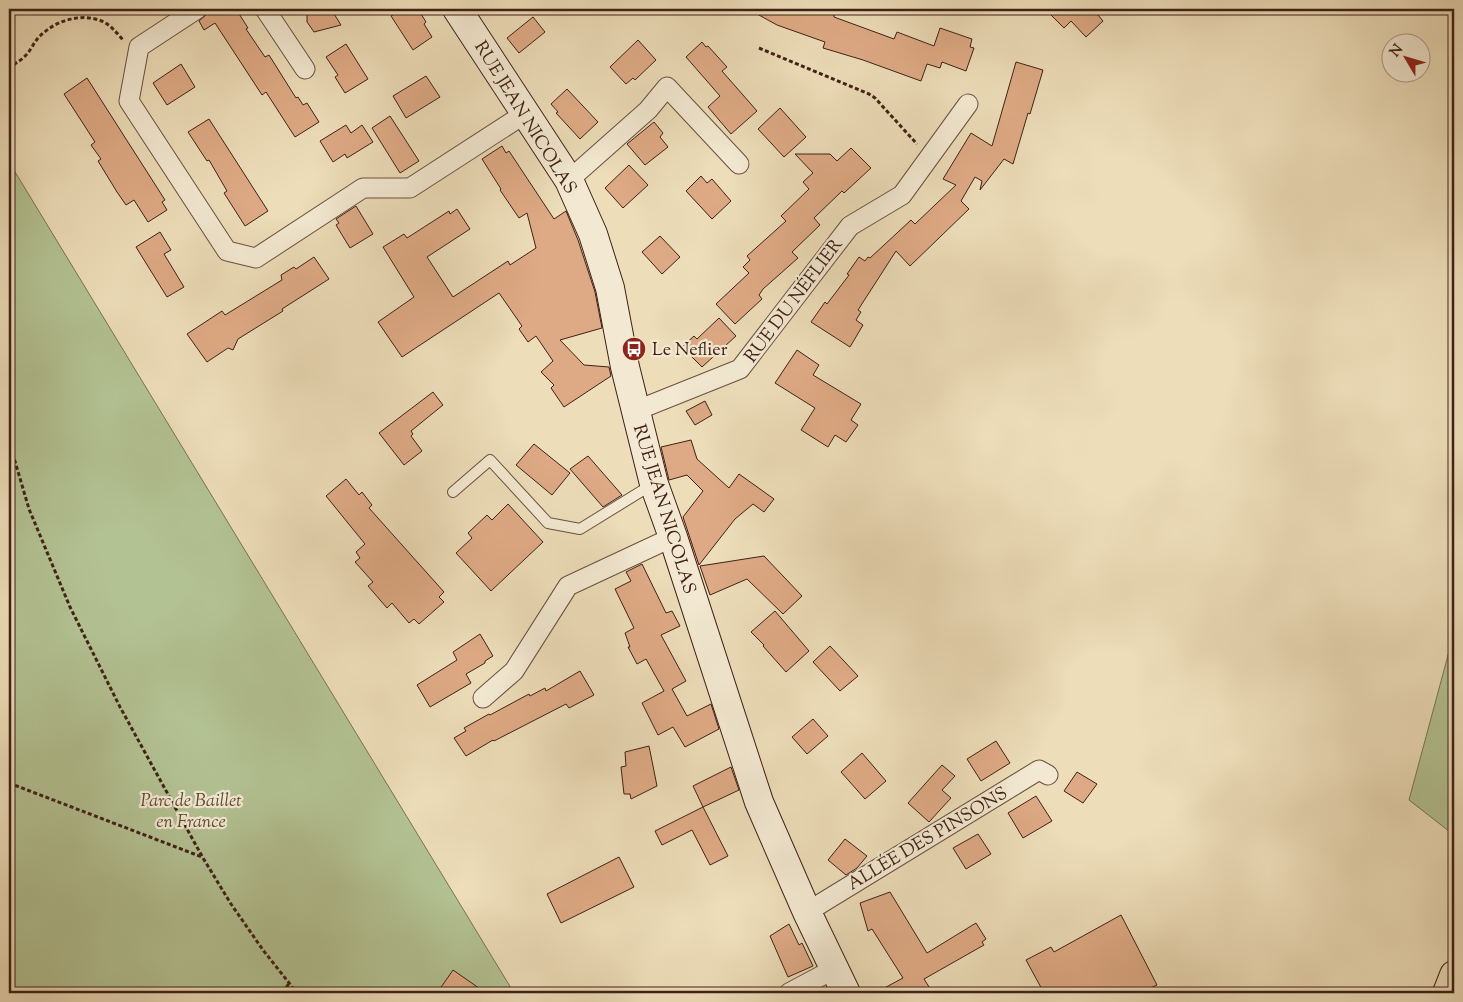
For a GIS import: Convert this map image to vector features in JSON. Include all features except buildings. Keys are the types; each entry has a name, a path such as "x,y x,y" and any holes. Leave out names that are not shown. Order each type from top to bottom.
{"highway":[{"path":"1447,993 1454,975"}],"street":[{"path":"197,9 139,47 129,101 227,251 256,258 362,188 410,188 526,113"},
{"path":"265,9 305,69"},
{"name":"RUE JEAN NICOLAS","path":"457,9 569,180 594,234 610,288 625,367 654,484 759,802 807,912 846,993"},
{"path":"569,180 648,110 667,87 739,164"},
{"name":"RUE DU NÉFLIER","path":"635,411 740,369 850,226 902,196 968,104"},
{"path":"483,698 514,671 568,586 673,537"},
{"name":"ALLÉE DES PINSONS","path":"807,912 1039,770 1048,775"},
{"path":"789,993 834,969"}],"lane":[{"path":"453,492 490,460 548,523 580,529 654,484"}],"path":[{"path":"9,69 25,57 38,38 52,26 66,19 84,17 100,20 114,30 124,42 139,47"},
{"path":"760,48 869,94 875,98 929,158"},
{"path":"9,441 29,509 70,607 120,707 203,858 231,904 297,993"},
{"path":"9,783 203,858"},
{"path":"283,993 289,983"}],"green space":[{"name":"Parc de Baillet en France","path":"9,162 514,993 9,993"},
{"path":"1454,633 1454,835 1409,800"}],"place":[{"name":"Le Neflier","path":"634,349"}]}
